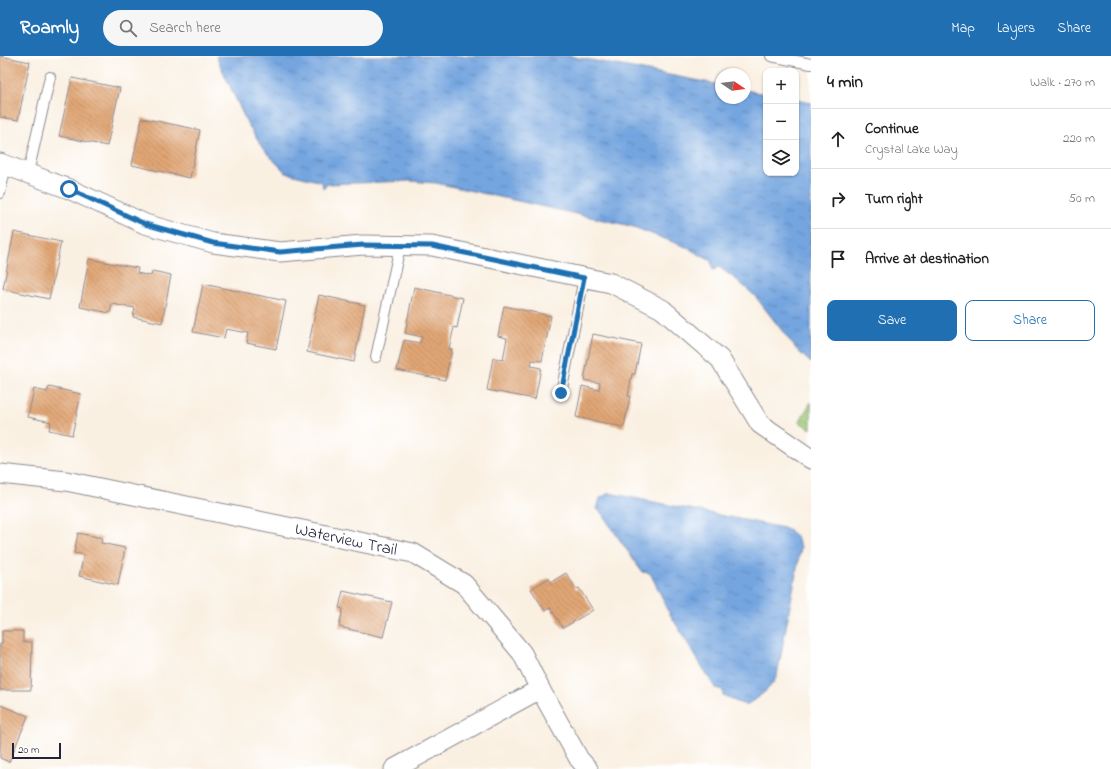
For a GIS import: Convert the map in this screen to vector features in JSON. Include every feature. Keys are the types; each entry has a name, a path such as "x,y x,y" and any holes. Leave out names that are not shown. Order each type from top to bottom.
{"street":[{"path":"3,164 69,189 145,224 213,243 280,252 363,245 432,246 611,283 662,308 720,359 760,424 811,459"},
{"name":"Waterview Trail","path":"0,474 66,482 413,553 464,584 522,653 579,759 588,769"},
{"path":"394,769 540,689"}],"lane":[{"path":"771,56 811,64"},
{"path":"28,173 50,77"},
{"path":"0,193 3,164"},
{"path":"376,357 400,246"},
{"path":"561,393 584,278"}],"green space":[{"path":"811,402 811,429 799,422"}],"water":[{"path":"216,56 570,56 715,84 715,104 751,104 751,91 763,93 763,176 799,176 799,101 811,103 811,363 797,350 755,296 719,267 713,270 711,261 686,247 631,226 436,183 410,181 328,184 323,188 322,182 286,173 263,149 247,123"},
{"path":"609,493 784,528 795,535 801,547 777,676 768,689 760,696 746,705 723,695 723,690 715,688 665,606 650,573 642,572 597,509 600,498"}],"building":[{"path":"0,56 30,62 18,120 0,117"},
{"path":"72,78 120,88 107,146 59,136"},
{"path":"142,118 200,130 190,178 132,165"},
{"path":"14,232 61,242 49,299 3,289"},
{"path":"89,259 138,268 137,273 151,276 152,271 171,275 162,323 133,317 135,308 112,304 110,313 80,307"},
{"path":"203,284 286,301 276,349 246,343 248,333 226,329 224,338 193,332"},
{"path":"414,287 463,298 457,328 454,327 449,349 452,349 445,380 397,370 404,340 420,343 422,337 405,333"},
{"path":"319,295 365,305 354,362 307,352"},
{"path":"504,306 551,316 542,361 532,360 531,366 541,368 535,399 487,390 493,358 503,360 507,338 498,336"},
{"path":"593,334 641,344 635,374 632,374 628,396 630,396 624,427 576,417 582,386 599,390 600,383 584,380"},
{"path":"49,387 81,394 72,435 49,430 51,422 28,417 34,389 47,392"},
{"path":"78,533 102,538 101,543 125,548 118,585 79,576 84,555 74,553"},
{"path":"566,573 576,589 579,588 593,610 563,628 550,607 545,611 531,589 549,578 551,582"},
{"path":"343,591 392,602 383,637 339,627 343,609 339,608"},
{"path":"2,631 23,631 23,642 32,642 31,690 0,690 0,644 2,644"},
{"path":"0,705 28,716 9,762 0,758"}],"route":[{"path":"69,189 145,224 213,243 280,252 363,245 432,246 584,278 561,393"}]}
